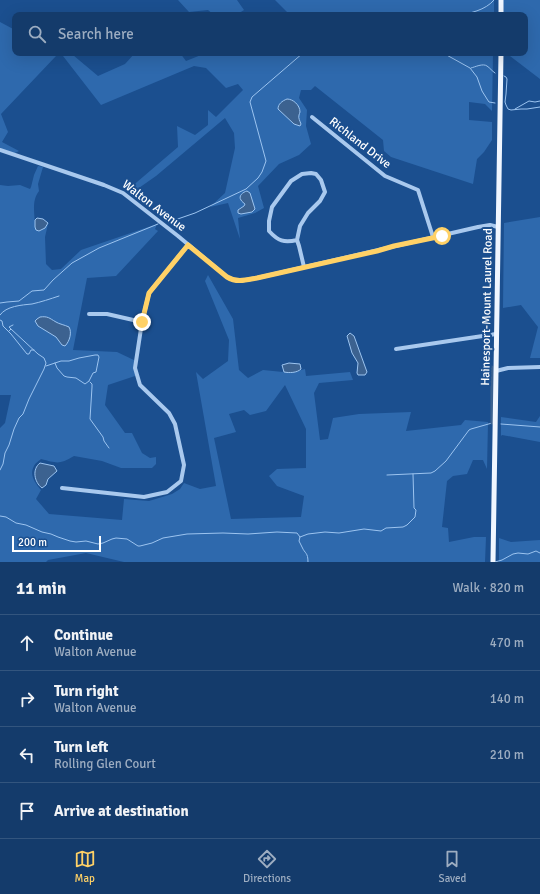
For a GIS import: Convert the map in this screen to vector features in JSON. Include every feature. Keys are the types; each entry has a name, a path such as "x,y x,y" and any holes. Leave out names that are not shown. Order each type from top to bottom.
{"main road":[{"path":"501,0 501,12"},
{"name":"Hainesport-Mount Laurel Road","path":"493,561 501,56"}],"street":[{"name":"Richland Drive","path":"312,118 385,176 418,190 433,237"},
{"name":"Walton Avenue","path":"0,150 117,190 129,197 227,277 235,281 252,279 433,237 488,226 498,227"},
{"path":"297,240 288,242 281,241 269,231 272,207 291,181 302,174 316,174 321,180 325,192 320,201 308,213 300,226 297,240 300,246 304,267"},
{"path":"62,488 144,497 167,492 181,481 184,465 175,424 168,413 140,385 135,368 142,322 149,293 188,245"},
{"path":"89,314 107,314 142,322"},
{"path":"396,349 496,334"},
{"path":"496,371 508,368 540,367"}],"shaded area":[{"path":"178,0 237,0 244,10 241,12 210,12 208,10 189,12"},
{"path":"275,0 494,0 494,12 287,12"},
{"path":"503,0 540,0 540,79 510,56 528,56 528,12 503,12"},
{"path":"0,22 12,28 12,56 56,56 1,114 8,132 2,142 19,151 13,154 0,149"},
{"path":"63,56 74,56 98,76 125,64 132,56 182,56 186,61 198,56 493,56 492,111 485,104 469,102 469,120 492,122 492,140 477,159 473,184 391,157 384,151 383,140 315,86 311,90 301,90 299,98 307,110 306,126 311,144 299,155 279,164 258,186 264,208 255,213 238,218 240,239 228,203 210,207 225,193 235,148 234,133 225,118 156,176 136,190 130,188 178,147 177,126 195,135 208,125 208,110 216,117 243,90 238,84 226,88 206,68 194,66 101,105"},
{"path":"287,99 294,101 299,107 300,126 294,124 278,109 281,103"},
{"path":"38,166 43,167 38,184 39,191 34,204 35,227 45,228 48,224 45,237 46,264 52,270 61,269 81,250 157,224 155,229 158,231 116,276 87,278 73,350 117,352 136,361 135,376 108,385 105,405 125,433 132,433 142,453 150,458 156,457 156,464 152,468 121,468 102,461 74,456 61,462 41,459 36,463 32,476 41,490 36,499 49,514 122,520 124,499 149,501 172,494 180,489 184,483 200,489 216,486 196,372 203,379 228,361 229,340 205,281 208,275 233,319 239,370 248,378 263,370 283,372 289,363 300,364 301,370 305,369 306,376 350,372 353,380 319,383 314,393 320,440 328,439 333,418 359,414 411,412 406,431 461,425 465,420 488,422 487,469 483,460 473,460 467,474 453,476 447,481 442,527 448,528 449,542 474,537 486,537 485,562 124,562 86,553 48,560 46,562 0,562 0,428 5,423 11,395 0,395 0,185 20,185 30,189","holes":["285,385 306,429 306,468 277,469 269,476 277,486 304,496 301,517 231,519 214,438 236,432 229,414 244,410 250,415 266,411"]},
{"path":"247,191 250,193 255,209 252,212 241,214 238,213 238,210 245,204 240,199 241,196"},
{"path":"540,217 540,358 530,358 538,327 521,305 503,308 504,223"},
{"path":"37,218 43,219 48,223 45,228 39,231 36,230 35,227 35,220"},
{"path":"40,317 48,318 69,327 70,336 65,346 62,345 56,337 38,326 35,321"},
{"path":"350,333 354,336 367,372 365,375 358,375 357,373 358,363 352,353 347,336"},
{"path":"289,363 300,364 301,369 291,373 284,372 282,365"},
{"path":"540,416 540,442 501,436 501,417 536,422"},
{"path":"40,463 54,466 57,471 48,479 46,485 42,488 37,482 35,476 37,466"},
{"path":"499,538 511,542 540,540 540,562 499,562"}],"waterway":[{"path":"472,12 482,9 494,0"},
{"path":"169,222 195,213 246,189 258,178 266,161 250,102 252,97 300,56"},
{"path":"448,56 470,68 477,77 482,91 489,102 495,103"},
{"path":"471,68 485,65 495,73"},
{"path":"504,76 507,79 505,102 508,109 540,107"},
{"path":"515,109 529,101 540,101"},
{"path":"0,303 19,301 32,291 44,290 72,263 99,248 158,224"},
{"path":"0,315 10,308 32,304 59,296"},
{"path":"0,320 2,321 3,326 27,354 29,354 31,350 34,350"},
{"path":"9,331 11,329 9,327 13,325"},
{"path":"0,470 14,429 19,418 23,414 46,363 44,358 11,329"},
{"path":"46,366 61,361 69,361 95,355 98,355 99,357 96,372 93,373 89,381 85,384 76,378 64,376 57,368 55,363"},
{"path":"492,367 492,423"},
{"path":"90,382 92,384 90,419 109,448"},
{"path":"387,475 431,473 446,461 469,430 492,423"},
{"path":"501,424 540,427"},
{"path":"300,537 308,534 325,532 339,533 364,529 381,531 386,528 403,527 407,525 415,517 416,510 414,508 413,474"},
{"path":"0,516 6,517 16,523 26,525 70,541 86,541 98,544 116,538 127,539 140,546 163,538 187,534 297,533 300,537 299,541 307,555 308,562"},
{"path":"495,562 513,554 528,554 536,551 540,553"}],"route":[{"path":"142,322 149,293 188,245 227,277 235,281 243,281 442,236"}]}
